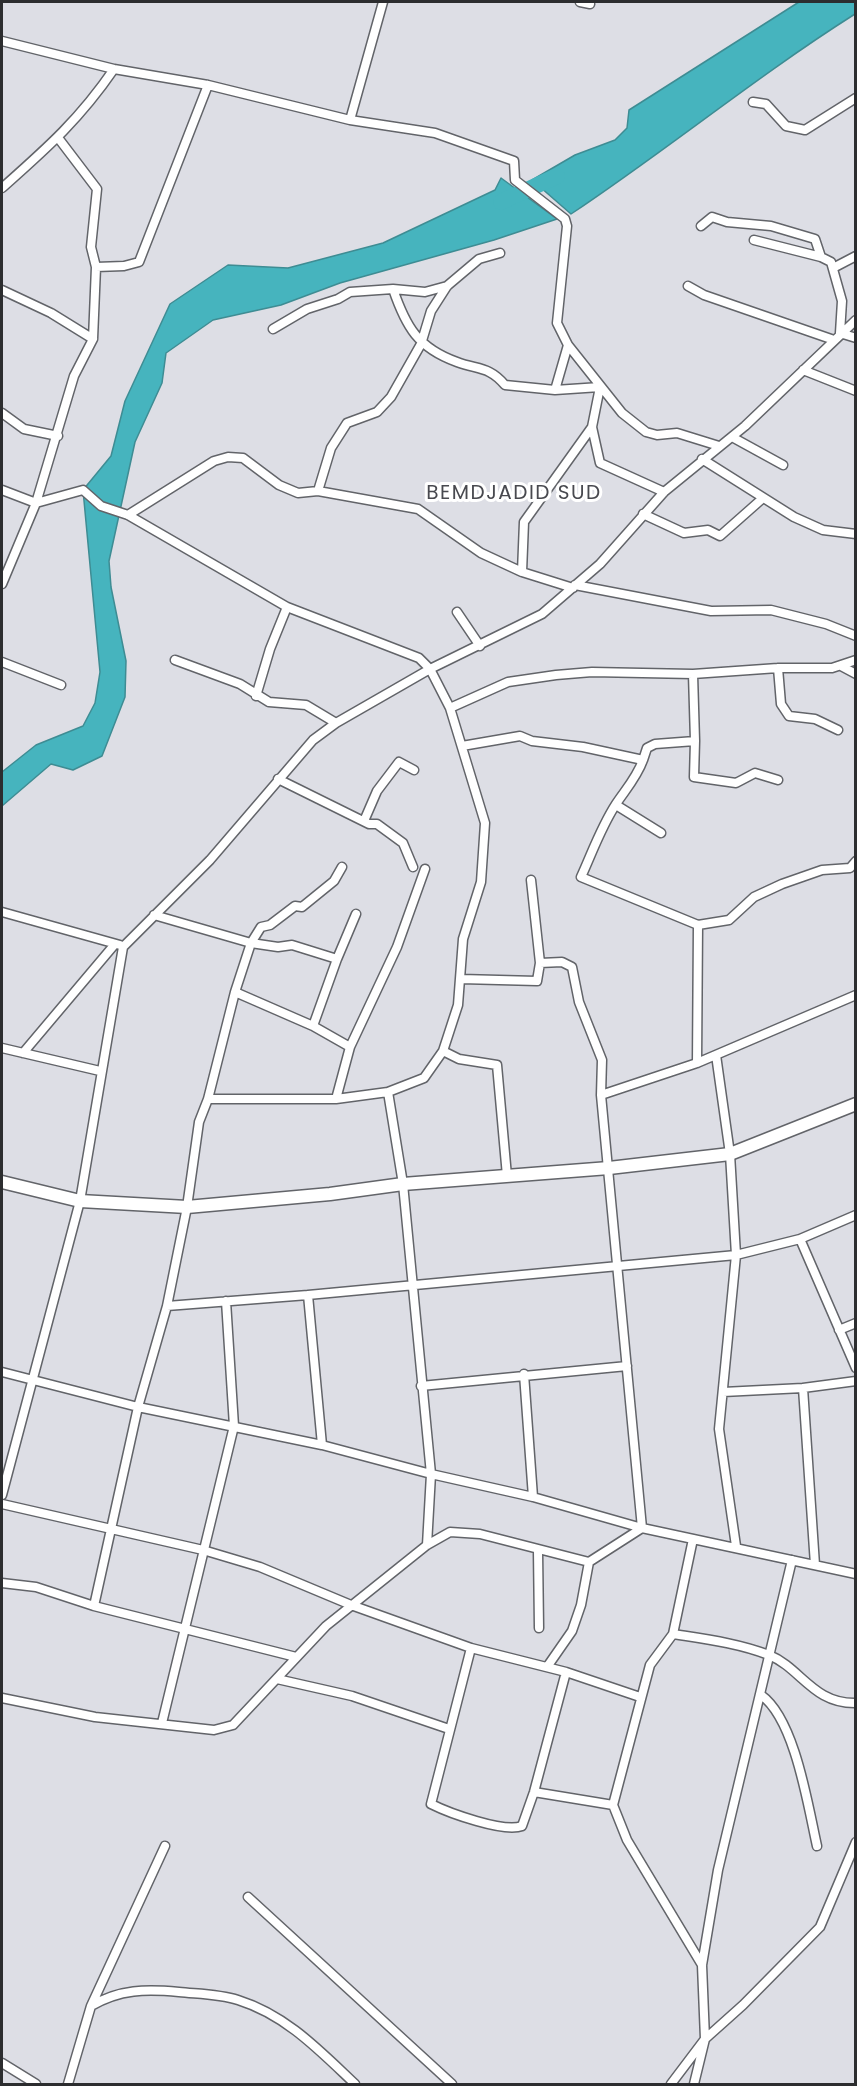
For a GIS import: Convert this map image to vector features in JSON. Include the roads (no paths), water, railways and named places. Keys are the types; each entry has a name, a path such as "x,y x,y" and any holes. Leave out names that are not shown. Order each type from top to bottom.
{"street":[{"path":"350,120 383,2"},
{"path":"580,2 590,4"},
{"path":"2,41 114,69 208,85 350,120 435,133 514,161 515,180 564,219 567,226 557,323 568,345 622,413 646,432 657,435 677,433 719,446"},
{"path":"2,188 59,139 92,101 114,69"},
{"path":"96,267 124,266 139,262 208,85"},
{"path":"753,102 766,104 786,126 806,130 855,98"},
{"path":"2,584 36,503 58,436 74,376 93,339 96,267 91,247 98,189 59,139"},
{"path":"701,226 712,218 727,222 771,226 815,239 821,256"},
{"path":"754,240 821,256 831,262 842,301 837,337"},
{"path":"318,491 331,448 348,423 377,411 391,397 421,344 431,311 447,286 479,259 500,253"},
{"path":"833,268 855,256"},
{"path":"273,329 308,309 339,299 350,292 393,290 425,292 447,286"},
{"path":"688,286 704,295 837,337 855,338"},
{"path":"2,290 51,313 93,339"},
{"path":"393,290 403,317 421,344 457,362 487,369 496,374 506,385 555,390 600,387"},
{"path":"23,1053 119,945 154,915 210,860 278,778 313,740 336,723 430,669 542,614 600,564 664,492 732,436 855,320"},
{"path":"555,390 568,345"},
{"path":"803,370 855,391"},
{"path":"600,387 592,427 600,463 664,492"},
{"path":"2,413 24,429 58,436"},
{"path":"522,572 524,522 592,427"},
{"path":"732,436 783,465"},
{"path":"128,515 214,461 228,457 243,458 279,485 298,493 318,491 418,508 482,553 522,572 574,587 711,611 771,610 826,624 855,636"},
{"path":"702,459 794,517 823,530 855,534"},
{"path":"2,490 36,503 83,490 101,506 128,515 287,607 419,658 430,669 450,708 485,823 481,882 464,939 458,1005 443,1051 424,1078 388,1092 336,1099 208,1099"},
{"path":"643,514 684,533 708,530 720,536 763,498"},
{"path":"256,696 270,649 287,607"},
{"path":"457,612 480,646"},
{"path":"175,660 232,681 269,702 306,705 336,723"},
{"path":"450,708 508,682 555,675 592,672 693,674 778,668 831,668 855,660"},
{"path":"2,662 61,685"},
{"path":"841,666 855,674"},
{"path":"778,668 781,704 789,716 815,720 838,730"},
{"path":"693,674 694,777 736,783 755,774 778,780"},
{"path":"462,746 520,736 532,741 583,747 643,760"},
{"path":"695,741 655,744 647,748 632,785 616,805 581,878 698,925 729,920 754,897 822,870 850,868 855,861"},
{"path":"364,821 377,791 399,762 414,770"},
{"path":"278,778 364,821 376,824 403,843 413,867"},
{"path":"616,805 661,833"},
{"path":"94,1606 138,1407 167,1306 187,1207 199,1122 208,1099 235,992 251,943 261,927 270,925 295,906 302,907 334,881 342,867"},
{"path":"336,1099 350,1047 397,947 425,869"},
{"path":"461,980 537,981 540,963 531,880"},
{"path":"2,912 119,945"},
{"path":"314,1026 337,959 356,914"},
{"path":"154,915 251,943 278,947 292,945 337,959"},
{"path":"697,1063 698,925"},
{"path":"2,1495 80,1201 119,945"},
{"path":"540,963 562,962 572,967 579,1002 602,1060 601,1095 620,1267 642,1528"},
{"path":"235,992 314,1026 350,1047"},
{"path":"601,1095 697,1063 855,995"},
{"path":"2,1048 100,1071"},
{"path":"443,1051 459,1059 497,1065 507,1176"},
{"path":"716,1055 729,1154 736,1255 719,1429 736,1546"},
{"path":"388,1092 403,1184 411,1286 431,1474 427,1545"},
{"path":"2,1182 80,1201 187,1207 330,1194 403,1184 609,1168 729,1154 855,1104"},
{"path":"167,1306 411,1286 736,1255 800,1239 855,1215"},
{"path":"800,1239 855,1368"},
{"path":"308,1295 322,1445"},
{"path":"162,1723 234,1426 226,1301"},
{"path":"839,1330 855,1323"},
{"path":"421,1386 524,1374 627,1366"},
{"path":"2,1372 138,1407 322,1445 431,1474 533,1497 642,1528 736,1546 855,1574"},
{"path":"524,1374 533,1497"},
{"path":"723,1392 803,1388 855,1381"},
{"path":"803,1388 815,1565"},
{"path":"2,1504 260,1566 351,1605 471,1648 566,1672 640,1697"},
{"path":"2,1698 95,1717 214,1730 233,1725 296,1657 351,1605 427,1545 450,1532 480,1534 538,1551 589,1562 642,1528"},
{"path":"693,1539 673,1634 650,1665 613,1805 627,1840 702,1965"},
{"path":"538,1551 539,1628"},
{"path":"694,2085 705,2039 702,1965 724,1840 771,1656 792,1560"},
{"path":"547,1667 572,1631 581,1605 589,1562"},
{"path":"2,1583 36,1587 94,1606 296,1657"},
{"path":"673,1634 721,1642 771,1656 814,1690 839,1704 855,1703"},
{"path":"471,1648 431,1804 453,1813 515,1828 525,1821 566,1672"},
{"path":"277,1679 352,1696 449,1729"},
{"path":"761,1695 772,1703 798,1760 817,1846"},
{"path":"534,1792 613,1805"},
{"path":"671,2085 705,2039 743,2005 820,1927 855,1842"},
{"path":"68,2085 91,2006 165,1846"},
{"path":"248,1897 452,2085"},
{"path":"91,2006 123,1992 148,1989 237,2000 271,2014 300,2032 355,2085"},
{"path":"2,2063 36,2085"}],"water":[{"path":"799,2 855,2 855,14 783,62 571,214 532,180 575,155 615,140 627,128 629,110"},
{"path":"501,178 557,219 494,240 340,283 281,305 213,320 166,353 162,383 135,442 109,561 111,587 126,661 125,697 102,756 73,770 51,764 2,806 2,772 36,745 83,726 95,703 100,672 83,490 111,456 125,401 170,304 228,265 288,268 383,243 495,190"}],"waterway":[{"path":"501,202 557,176"}],"district":[{"name":"BEMDJADID SUD","path":"514,494"}]}
